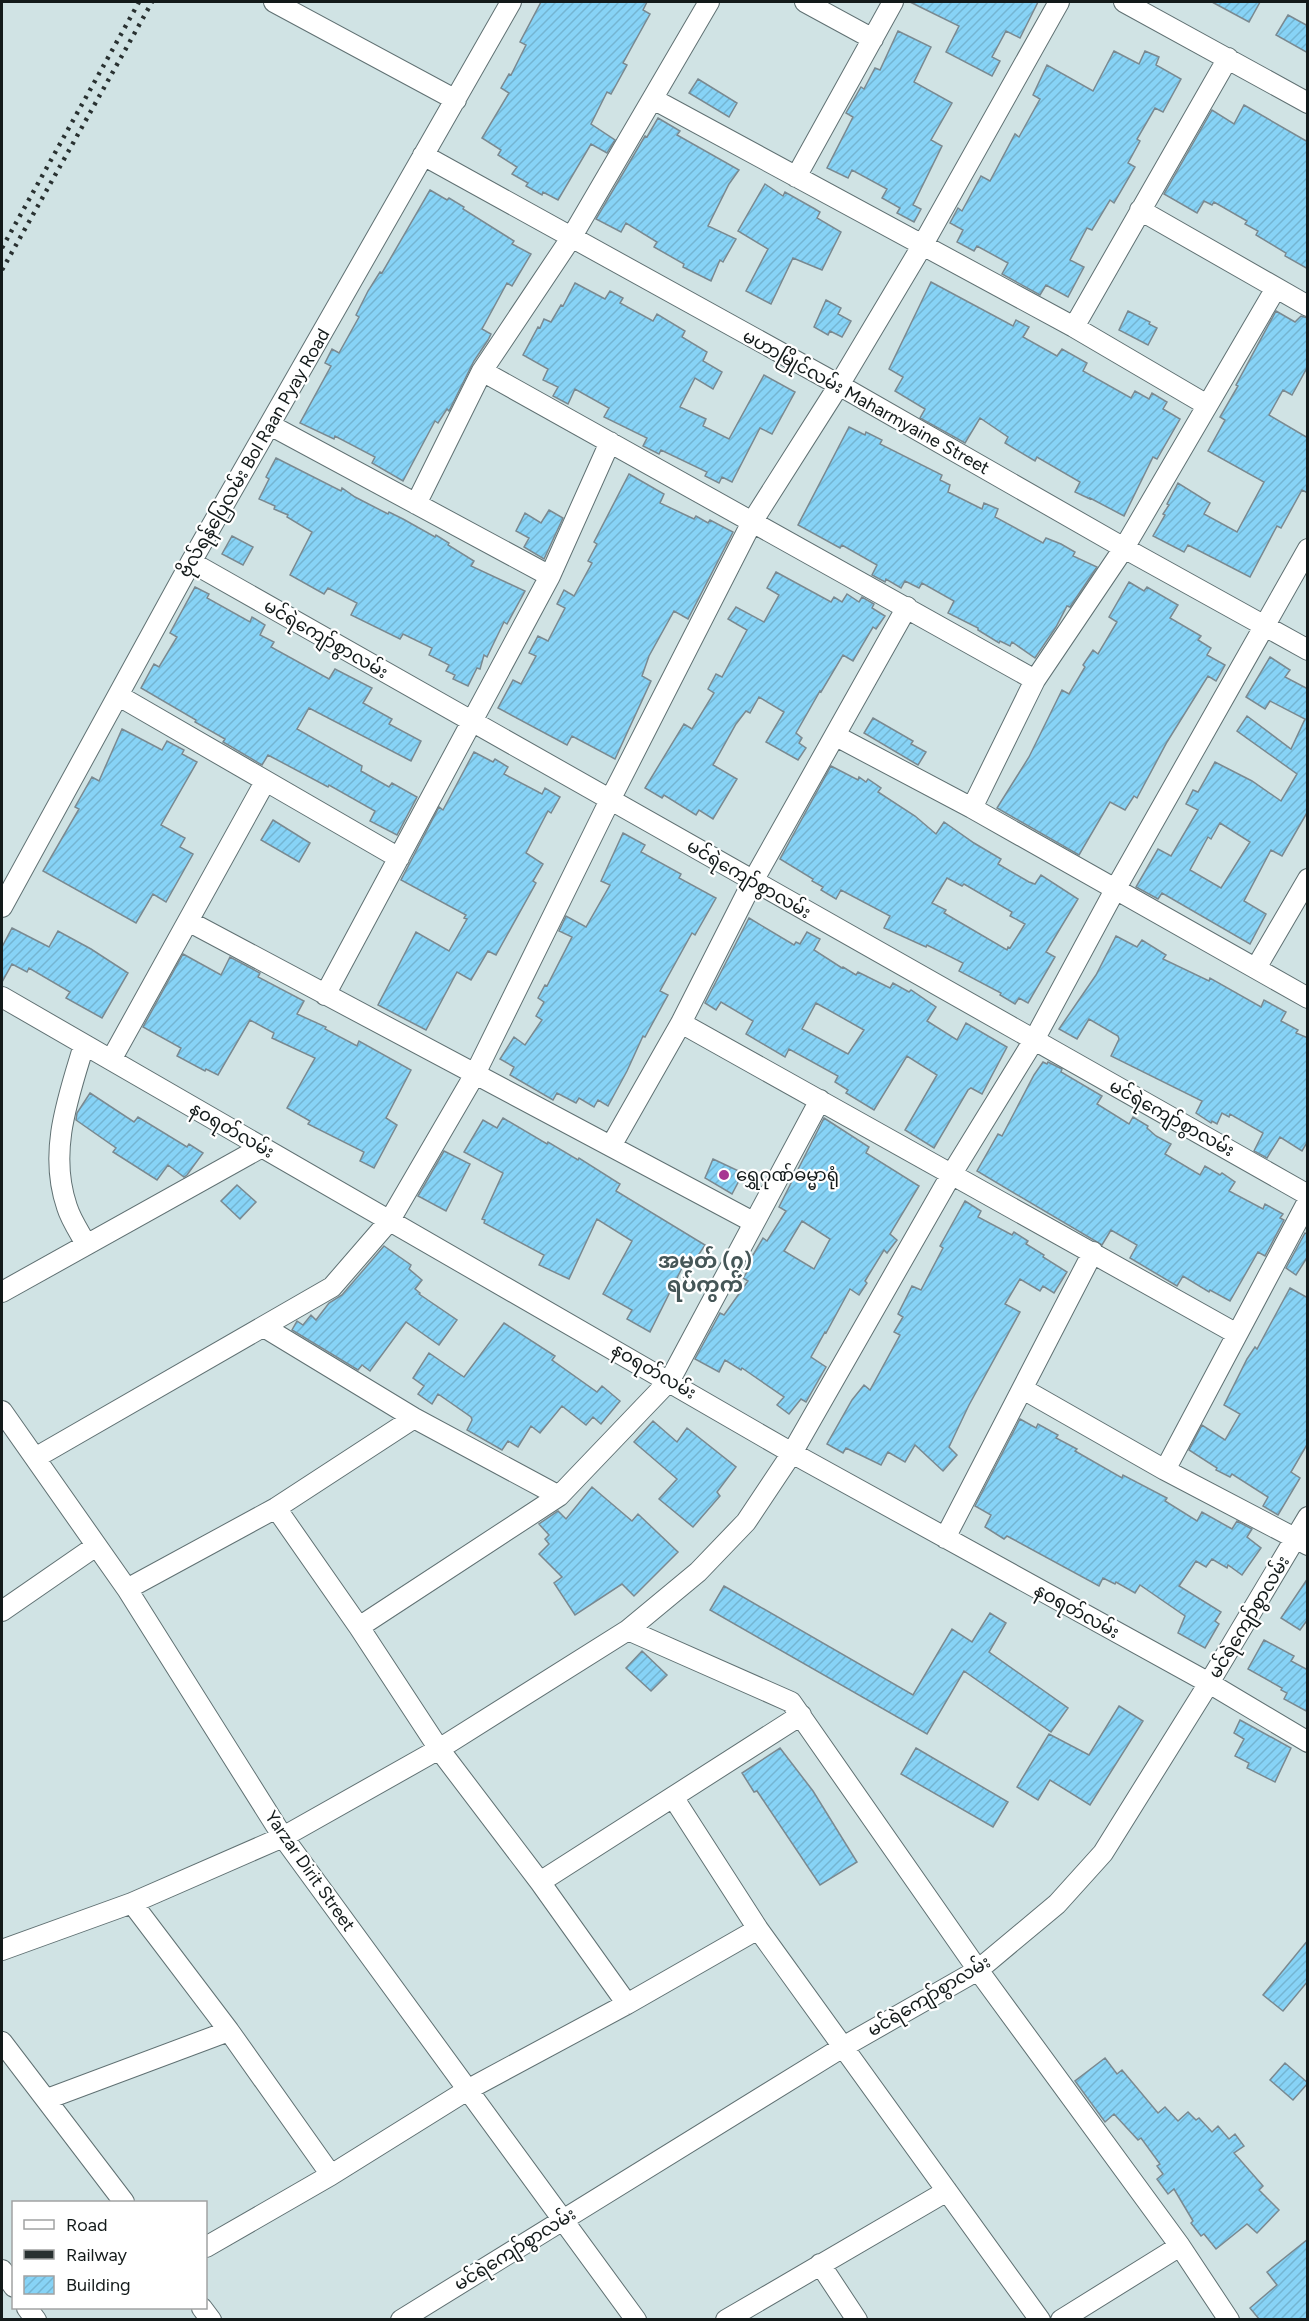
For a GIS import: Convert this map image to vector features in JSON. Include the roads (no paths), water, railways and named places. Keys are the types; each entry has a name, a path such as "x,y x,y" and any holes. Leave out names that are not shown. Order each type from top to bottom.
{"street":[{"path":"274,2 456,100"},
{"name":"ဗိုလ်ရန်ပြေလမ်း Bol Raan Pyay Road","path":"2,907 191,562 511,2"},
{"path":"416,504 482,370 571,238 709,2"},
{"path":"805,2 873,39"},
{"path":"796,177 893,2"},
{"path":"35,1458 332,1287 390,1220 475,1074 610,800 752,522 839,385 922,246 1059,2"},
{"path":"1124,2 1308,103"},
{"path":"1074,327 1228,58"},
{"path":"652,99 1074,327 1208,405"},
{"name":"မဟာမြိုင်လမ်း Maharmyaine Street","path":"423,155 839,385 1308,650"},
{"path":"1140,210 1308,306"},
{"path":"972,808 1035,680 1124,548 1276,288"},
{"path":"482,370 1035,680"},
{"path":"270,425 550,576"},
{"path":"326,995 550,576 610,442"},
{"path":"2,1950 132,1903 283,1837 439,1749 628,1630 698,1572 746,1522 792,1453 951,1175 1034,1040 1116,888 1308,549"},
{"name":"မင်ရဲကျော်စွာလမ်း","path":"191,562 1308,1195"},
{"path":"610,1146 681,1023 753,881 907,607"},
{"path":"119,696 399,858"},
{"path":"836,736 972,808 1308,998"},
{"path":"111,1060 265,782"},
{"path":"1256,968 1308,879"},
{"path":"188,921 753,1222"},
{"name":"နဝရတ်လမ်း","path":"2,998 670,1380 792,1453 1209,1683 1308,1742"},
{"path":"681,1023 1237,1334"},
{"path":"84,1045 62,1119 58,1163 67,1208 86,1244"},
{"path":"359,1628 559,1497 670,1380 820,1100"},
{"path":"2,1292 261,1147"},
{"path":"1165,1470 1308,1201"},
{"path":"945,1538 1093,1252"},
{"path":"264,1327 414,1418 559,1497"},
{"path":"1023,1389 1165,1470 1302,1542"},
{"name":"Yarzar Dirit Street","path":"2,1411 127,1589 283,1837 636,2319"},
{"path":"127,1589 276,1508 414,1418"},
{"path":"276,1508 439,1749 540,1882 627,2004"},
{"name":"မင်ရဲကျော်စွာလမ်း","path":"401,2319 843,2047 978,1970 1058,1904 1103,1853 1209,1683 1302,1542 1308,1517"},
{"path":"2,1611 96,1546"},
{"path":"628,1630 791,1702 978,1970 1180,2246 1229,2319"},
{"path":"540,1882 801,1715"},
{"path":"673,1797 758,1929 1040,2319"},
{"path":"132,1903 229,2031 331,2175"},
{"path":"207,2246 331,2175 469,2089 627,2004 758,1929"},
{"path":"47,2099 229,2031"},
{"path":"2,2042 123,2201"},
{"path":"726,2319 947,2191"},
{"path":"1061,2319 1180,2246"},
{"path":"820,2265 857,2319"},
{"path":"2,2270 12,2284"}],"railway":[{"path":"2,248 139,2"},
{"path":"2,270 152,2"}],"place":[{"name":"ရွှေဂုဏ်ဓမ္မာရုံ","path":"724,1175"}],"district":[{"name":"အမှတ် (၇) ရပ်ကွက်","path":"705,1273"}]}
